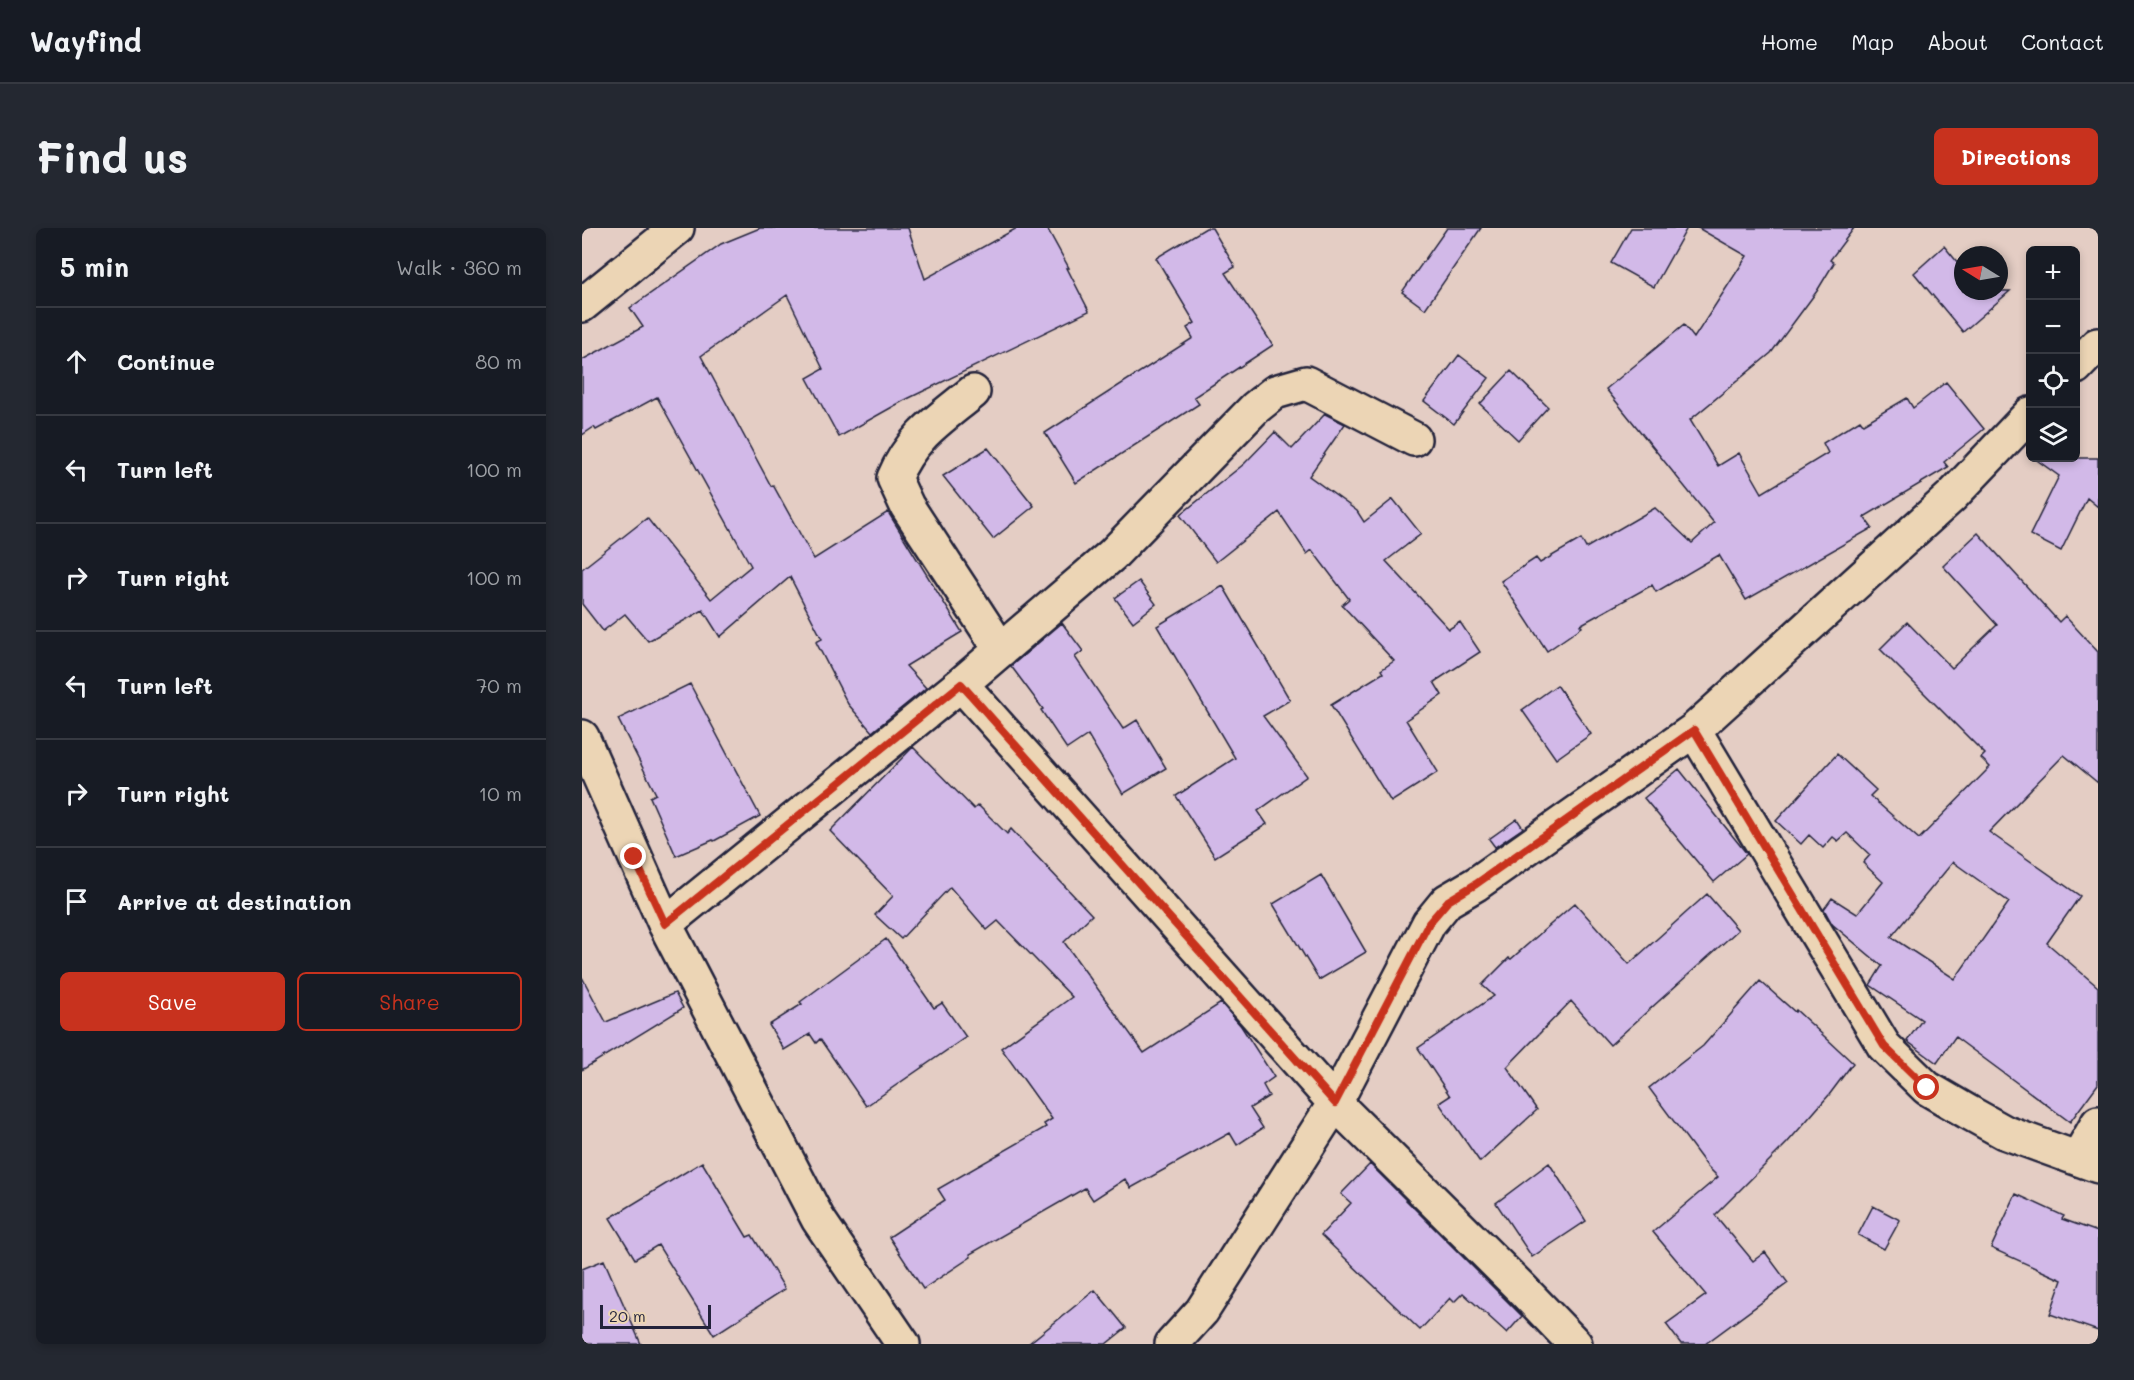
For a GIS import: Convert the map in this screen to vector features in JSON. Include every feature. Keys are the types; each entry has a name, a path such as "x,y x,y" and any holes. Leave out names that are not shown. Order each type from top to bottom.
{"street":[{"path":"582,305 677,228"},
{"path":"665,924 961,684 1112,555 1255,408 1275,392 1306,383 1414,439"},
{"path":"974,392 920,435 902,460 894,478 906,506 1001,650"},
{"path":"1172,1344 1202,1311 1335,1103 1429,923 1448,901 1476,884 1694,730 1952,496 2026,419"},
{"path":"961,684 1335,1103 1522,1288 1575,1344"},
{"path":"1694,730 1884,1046 1927,1088 2004,1132 2088,1162 2098,1123"},
{"path":"582,737 665,924 818,1220 903,1344"}],"building":[{"path":"760,228 908,228 925,279 1017,228 1047,228 1089,311 903,401 839,437 807,378 823,369 787,295 701,356 771,486 773,485 814,559 888,512 962,632 906,666 926,688 872,732 848,704 816,642 822,639 790,577 720,637 703,610 648,641 625,614 603,631 582,604 582,569 647,518 711,599 751,566 657,397 596,430 594,427 582,435 582,360 643,327 630,308 721,244"},
{"path":"1206,228 1212,228 1235,267 1225,273 1273,345 1194,397 1199,404 1076,483 1045,433 1193,338 1187,328 1195,323 1156,258"},
{"path":"1447,228 1481,228 1425,309 1402,292"},
{"path":"1631,228 1687,228 1654,287 1611,263"},
{"path":"1698,228 1854,228 1830,260 1834,263 1817,291 1771,353 1690,420 1718,466 1739,453 1762,493 1828,453 1823,443 1860,420 1863,424 1907,398 1913,408 1946,382 1984,429 1944,462 1948,467 1864,517 1872,528 1746,600 1719,555 1656,592 1652,585 1580,625 1582,627 1547,651 1501,581 1536,558 1540,563 1581,539 1586,548 1655,508 1692,543 1714,523 1606,389 1684,325 1694,338 1747,256"},
{"path":"1944,246 1954,258 1954,300 2000,300 1963,332 1914,273"},
{"path":"1459,355 1489,378 1454,424 1424,401"},
{"path":"1511,371 1548,407 1518,440 1480,404"},
{"path":"1325,414 1345,424 1309,476 1357,511 1364,522 1393,499 1421,534 1386,561 1449,629 1460,622 1480,652 1434,682 1442,695 1406,720 1438,772 1391,802 1331,705 1383,673 1381,670 1394,661 1342,605 1349,599 1312,550 1307,554 1279,512 1216,562 1180,515 1244,464 1275,432 1292,449"},
{"path":"988,448 1034,506 993,539 943,476"},
{"path":"2080,458 2098,458 2098,507 2087,498 2061,551 2030,535 2059,476 2040,462 2080,462"},
{"path":"1978,533 2059,622 2065,616 2098,652 2098,783 2064,755 1989,832 2080,896 2047,943 2098,987 2098,1084 2070,1122 1955,1037 1937,1063 1907,1041 1922,1020 1870,985 1882,966 1832,924 1824,909 1832,898 1857,914 1883,882 1863,863 1870,855 1847,833 1838,841 1833,837 1823,848 1809,835 1801,844 1776,821 1837,754 1876,790 1870,796 1919,839 1990,767 1981,758 1985,754 1880,649 1907,622 1952,668 1997,625 1943,566","holes":["1953,862 2009,902 1955,979 1891,937"]},
{"path":"1139,581 1156,604 1133,622 1115,598"},
{"path":"1223,586 1290,700 1263,716 1307,776 1258,811 1267,824 1215,857 1176,796 1235,758 1157,626"},
{"path":"1062,623 1083,651 1075,657 1123,729 1137,720 1166,768 1123,794 1088,735 1067,749 1041,710 1043,709 1011,666"},
{"path":"690,684 760,816 714,841 676,856 650,797 656,794 618,719"},
{"path":"1557,685 1591,734 1556,759 1522,710"},
{"path":"913,747 974,809 978,805 1007,834 1011,829 1092,915 1064,942 1144,1053 1221,1003 1241,1026 1274,1077 1263,1085 1269,1096 1250,1108 1263,1128 1237,1145 1230,1133 1131,1188 1125,1179 1093,1200 1085,1188 970,1254 971,1257 923,1289 889,1237 945,1200 938,1189 1046,1127 1044,1124 1052,1119 1001,1048 1072,997 998,921 987,930 950,887 901,939 875,915 893,896 830,831"},
{"path":"1679,769 1747,854 1714,882 1644,798"},
{"path":"1517,819 1523,828 1495,847 1489,839"},
{"path":"1321,875 1366,952 1319,980 1273,904"},
{"path":"1707,894 1738,930 1610,1045 1571,1001 1507,1067 1537,1110 1480,1162 1439,1103 1450,1096 1418,1048 1494,996 1482,985 1509,958 1511,959 1575,903 1629,964"},
{"path":"886,939 934,1008 942,1003 966,1037 866,1106 820,1039 816,1043 810,1034 784,1050 769,1025 802,1004 800,1002"},
{"path":"582,977 606,1022 675,993 683,1008 582,1070"},
{"path":"1760,981 1795,1012 1796,1010 1853,1063 1829,1095 1787,1143 1715,1215 1753,1261 1765,1252 1788,1283 1705,1344 1681,1344 1666,1324 1706,1295 1653,1232 1718,1177 1707,1166 1649,1088 1703,1046"},
{"path":"702,1162 747,1237 752,1235 785,1289 714,1335 658,1245 635,1259 610,1218"},
{"path":"1549,1163 1586,1221 1532,1257 1496,1203"},
{"path":"1370,1164 1522,1316 1507,1333 1463,1293 1454,1302 1450,1298 1420,1330 1321,1235 1351,1203 1341,1194"},
{"path":"2016,1194 2064,1216 2062,1219 2098,1232 2098,1331 2050,1314 2062,1280 1991,1248"},
{"path":"1873,1206 1900,1220 1884,1249 1858,1235"},
{"path":"604,1260 641,1344 582,1344 582,1269"},
{"path":"1095,1290 1126,1328 1106,1344 1028,1344"}],"route":[{"path":"634,857 665,924 961,684 1335,1103 1429,923 1448,901 1476,884 1694,730 1884,1046 1927,1088"}]}
